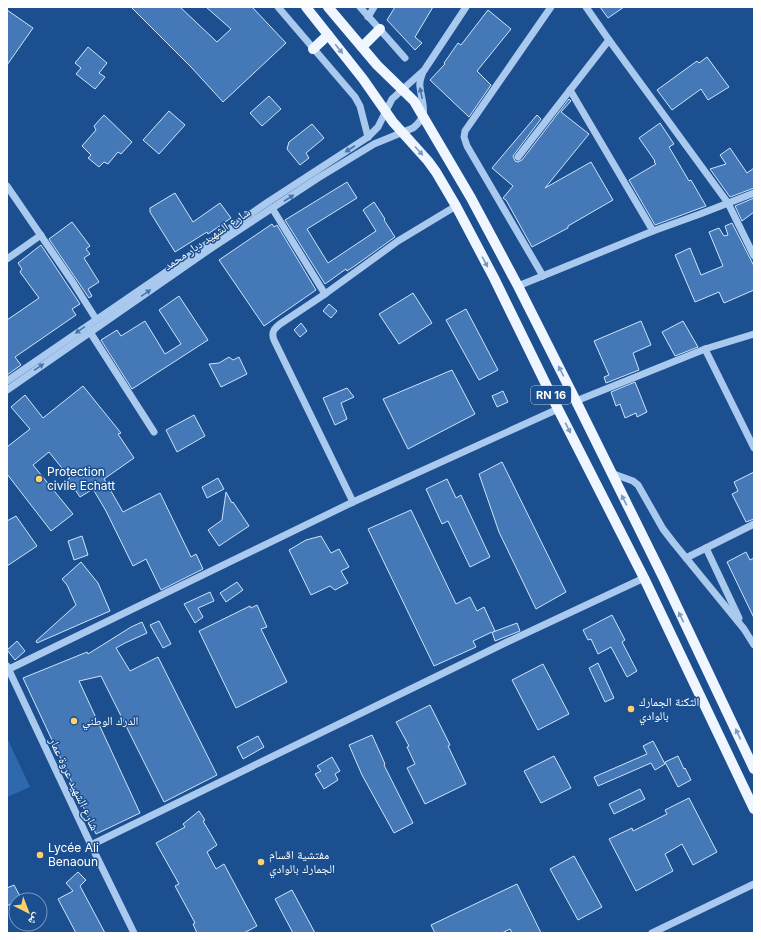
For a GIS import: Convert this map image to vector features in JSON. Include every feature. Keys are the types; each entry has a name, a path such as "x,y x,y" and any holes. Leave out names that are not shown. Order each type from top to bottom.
{"main road":[{"name":"RN 16","path":"306,7 373,92 402,133 421,152 436,172 456,206 494,278 558,409 644,578 754,809"},
{"name":"RN 16","path":"328,7 377,65 414,101 471,198 518,286 576,401 610,473 663,577 754,769"},
{"path":"362,47 380,29"},
{"path":"313,49 328,35"}],"street":[{"path":"278,7 358,101 368,137"},
{"path":"360,7 405,58"},
{"path":"368,17 374,7"},
{"path":"423,115 424,103 420,88 420,78 466,7"},
{"path":"543,276 467,146 464,136 465,131 551,7"},
{"path":"586,7 728,203 754,256"},
{"path":"518,158 609,40"},
{"name":"شارع الشهيد دبار محمد","path":"7,381 313,172 368,137 378,127 392,99 423,72"},
{"path":"570,90 653,231"},
{"name":"شارع الشهيد دبار محمد","path":"7,390 212,247 318,178 374,144 388,137 408,131 417,124 423,115"},
{"path":"313,172 318,178"},
{"path":"7,186 41,234 96,319"},
{"path":"518,286 653,231 754,193"},
{"path":"353,502 272,334 274,329 280,324 325,294 398,241 456,206"},
{"path":"272,208 325,294"},
{"path":"7,258 41,234"},
{"path":"90,332 154,432"},
{"path":"576,401 705,349 754,334"},
{"path":"705,349 754,448"},
{"path":"8,668 353,502 558,409"},
{"path":"610,473 633,481 641,488 663,529 752,638 754,645"},
{"path":"686,558 754,524"},
{"path":"706,548 744,629"},
{"path":"91,845 493,649 644,578"},
{"name":"شارع الشهيد عروة عمار","path":"8,668 134,933"},
{"path":"652,933 754,884"}],"shaded area":[{"path":"7,738 30,787 7,797"}],"building":[{"path":"131,7 180,7 217,42 231,29 206,7 252,7 286,43 223,102 191,67"},
{"path":"395,7 433,7 415,37 422,43 415,50 387,20"},
{"path":"600,7 624,7 608,18"},
{"path":"7,10 33,28 7,65"},
{"path":"488,10 511,29 477,71 491,85 469,117 430,80 445,64 444,63 458,43 461,45"},
{"path":"88,47 107,63 99,73 105,77 95,89 76,74 81,68 75,63"},
{"path":"707,57 729,87 708,100 701,89 672,110 657,90 697,61 699,63"},
{"path":"269,96 281,109 262,126 250,113"},
{"path":"569,99 571,101 561,112 589,134 545,188 591,162 613,200 568,226 568,228 532,247 506,200 503,198 513,186 492,168 537,115 541,119 513,156 515,161 518,162 522,160"},
{"path":"169,111 185,125 159,154 143,140"},
{"path":"104,115 132,142 121,154 118,152 108,164 104,162 99,167 88,158 91,155 82,146 96,130 94,126"},
{"path":"660,123 674,144 669,147 706,206 655,225 629,180 656,164 639,138"},
{"path":"312,124 324,138 306,153 309,158 300,165 287,149 289,142"},
{"path":"730,148 747,173 754,168 754,188 730,197 710,169 726,164 720,155"},
{"path":"347,182 357,198 307,229 328,263 376,231 363,210 374,202 395,237 356,265 347,271 346,269 325,284 285,220"},
{"path":"175,193 193,222 220,203 231,218 208,234 207,232 175,252 150,212 150,208"},
{"path":"754,198 754,212 742,221 735,206"},
{"path":"72,222 90,246 86,249 90,254 84,258 99,282 88,289 92,296 89,298 49,239"},
{"path":"732,223 754,266 754,290 724,303 719,292 695,302 675,255 690,248 701,275 723,266 709,232 719,228 724,236 728,235 725,226"},
{"path":"272,224 274,227 277,225 316,290 264,326 219,260"},
{"path":"41,245 80,304 72,309 76,315 15,357 21,365 7,375 7,320 39,298 20,272 22,269 18,263"},
{"path":"413,293 432,323 399,344 379,314"},
{"path":"179,296 208,340 132,389 101,340 117,330 121,336 145,321 165,354 181,344 159,310"},
{"path":"329,304 337,311 331,318 323,311"},
{"path":"466,309 498,370 479,380 446,320"},
{"path":"641,321 651,345 633,353 639,370 606,383 604,377 609,375 594,341"},
{"path":"683,321 698,347 675,356 662,332"},
{"path":"301,323 307,331 300,337 294,330"},
{"path":"229,357 233,360 239,357 247,374 221,387 209,364 219,363"},
{"path":"452,370 475,414 408,449 383,399"},
{"path":"635,382 647,412 637,417 636,413 625,418 620,404 616,406 611,392"},
{"path":"83,386 121,433 118,434 134,458 104,479 123,512 160,493 191,557 196,554 203,569 161,590 146,559 133,566 106,511 93,489 80,497 68,479 70,478 49,452 33,465 73,514 51,531 7,474 7,447 30,429 11,407 25,395 43,418"},
{"path":"347,388 354,397 341,403 347,419 335,425 323,398"},
{"path":"503,391 508,402 497,407 492,396"},
{"path":"194,415 205,436 177,452 166,430"},
{"path":"502,462 566,592 536,609 499,532 479,474"},
{"path":"754,472 754,519 746,522 732,494 738,491 734,482"},
{"path":"218,478 224,489 207,498 202,487"},
{"path":"447,479 456,498 461,495 490,557 470,567 448,521 442,524 426,489"},
{"path":"226,492 249,526 219,546 208,530 222,520"},
{"path":"411,510 456,604 470,597 477,611 484,607 495,631 493,632 517,623 520,631 495,641 492,632 473,641 476,647 434,666 368,529"},
{"path":"16,516 37,546 7,566 7,521"},
{"path":"82,536 88,555 74,560 68,541"},
{"path":"321,536 331,553 339,549 349,567 341,571 348,583 335,590 330,586 311,595 289,550 306,540"},
{"path":"746,552 750,560 754,558 754,618 727,562"},
{"path":"81,562 98,583 110,611 37,643 36,641 76,605 67,585 62,579"},
{"path":"237,582 243,590 226,602 220,593"},
{"path":"210,592 214,601 198,608 203,617 195,623 184,604"},
{"path":"257,605 267,627 261,629 287,682 236,708 199,631 250,606 251,608"},
{"path":"612,615 625,640 622,642 637,671 627,677 611,647 598,654 591,639 588,640 583,630"},
{"path":"159,621 171,644 163,648 150,625"},
{"path":"142,622 147,633 116,648 130,671 158,657 217,775 164,802 101,676 79,681 140,813 96,834 23,678 87,652 88,654 131,627"},
{"path":"17,641 25,651 15,660 7,650"},
{"path":"598,663 614,698 605,702 589,668"},
{"path":"543,664 569,714 538,730 512,680"},
{"path":"430,705 450,745 448,746 466,784 425,804 407,768 415,764 407,747 409,746 396,722"},
{"path":"372,735 385,764 384,765 413,823 394,833 362,775 349,745"},
{"path":"258,736 264,747 243,759 237,747"},
{"path":"653,741 665,764 655,770 651,763 598,786 594,777 647,754 643,746"},
{"path":"554,756 571,788 541,803 524,771"},
{"path":"678,756 691,780 678,787 665,762"},
{"path":"332,757 340,771 335,774 338,780 324,789 315,774 321,771 317,766"},
{"path":"640,789 645,799 614,814 609,804"},
{"path":"689,798 717,852 693,865 682,844 665,854 673,871 636,891 609,839 632,828 633,831 667,814 665,810"},
{"path":"199,811 217,845 207,852 216,869 224,864 257,926 244,933 197,933 193,924 195,923 175,886 179,884 156,843 185,827 183,824"},
{"path":"574,856 602,907 578,920 550,869"},
{"path":"78,872 86,880 80,886 105,933 76,933 58,899 73,891 66,883"},
{"path":"517,884 541,933 512,933 510,929 502,933 435,933 431,925"},
{"path":"14,885 18,892 8,892 7,906 7,888"},
{"path":"292,890 315,933 293,933 275,899"}],"place":[{"name":"Protection civile Echatt","path":"39,479"},
{"name":"الثكنة الجمارك بالوادي","path":"631,709"},
{"name":"الدرك الوطني","path":"74,721"},
{"name":"Lycée Ali Benaoun","path":"40,855"},
{"name":"مفتشية اقسام الجمارك بالوادي","path":"261,862"}]}
